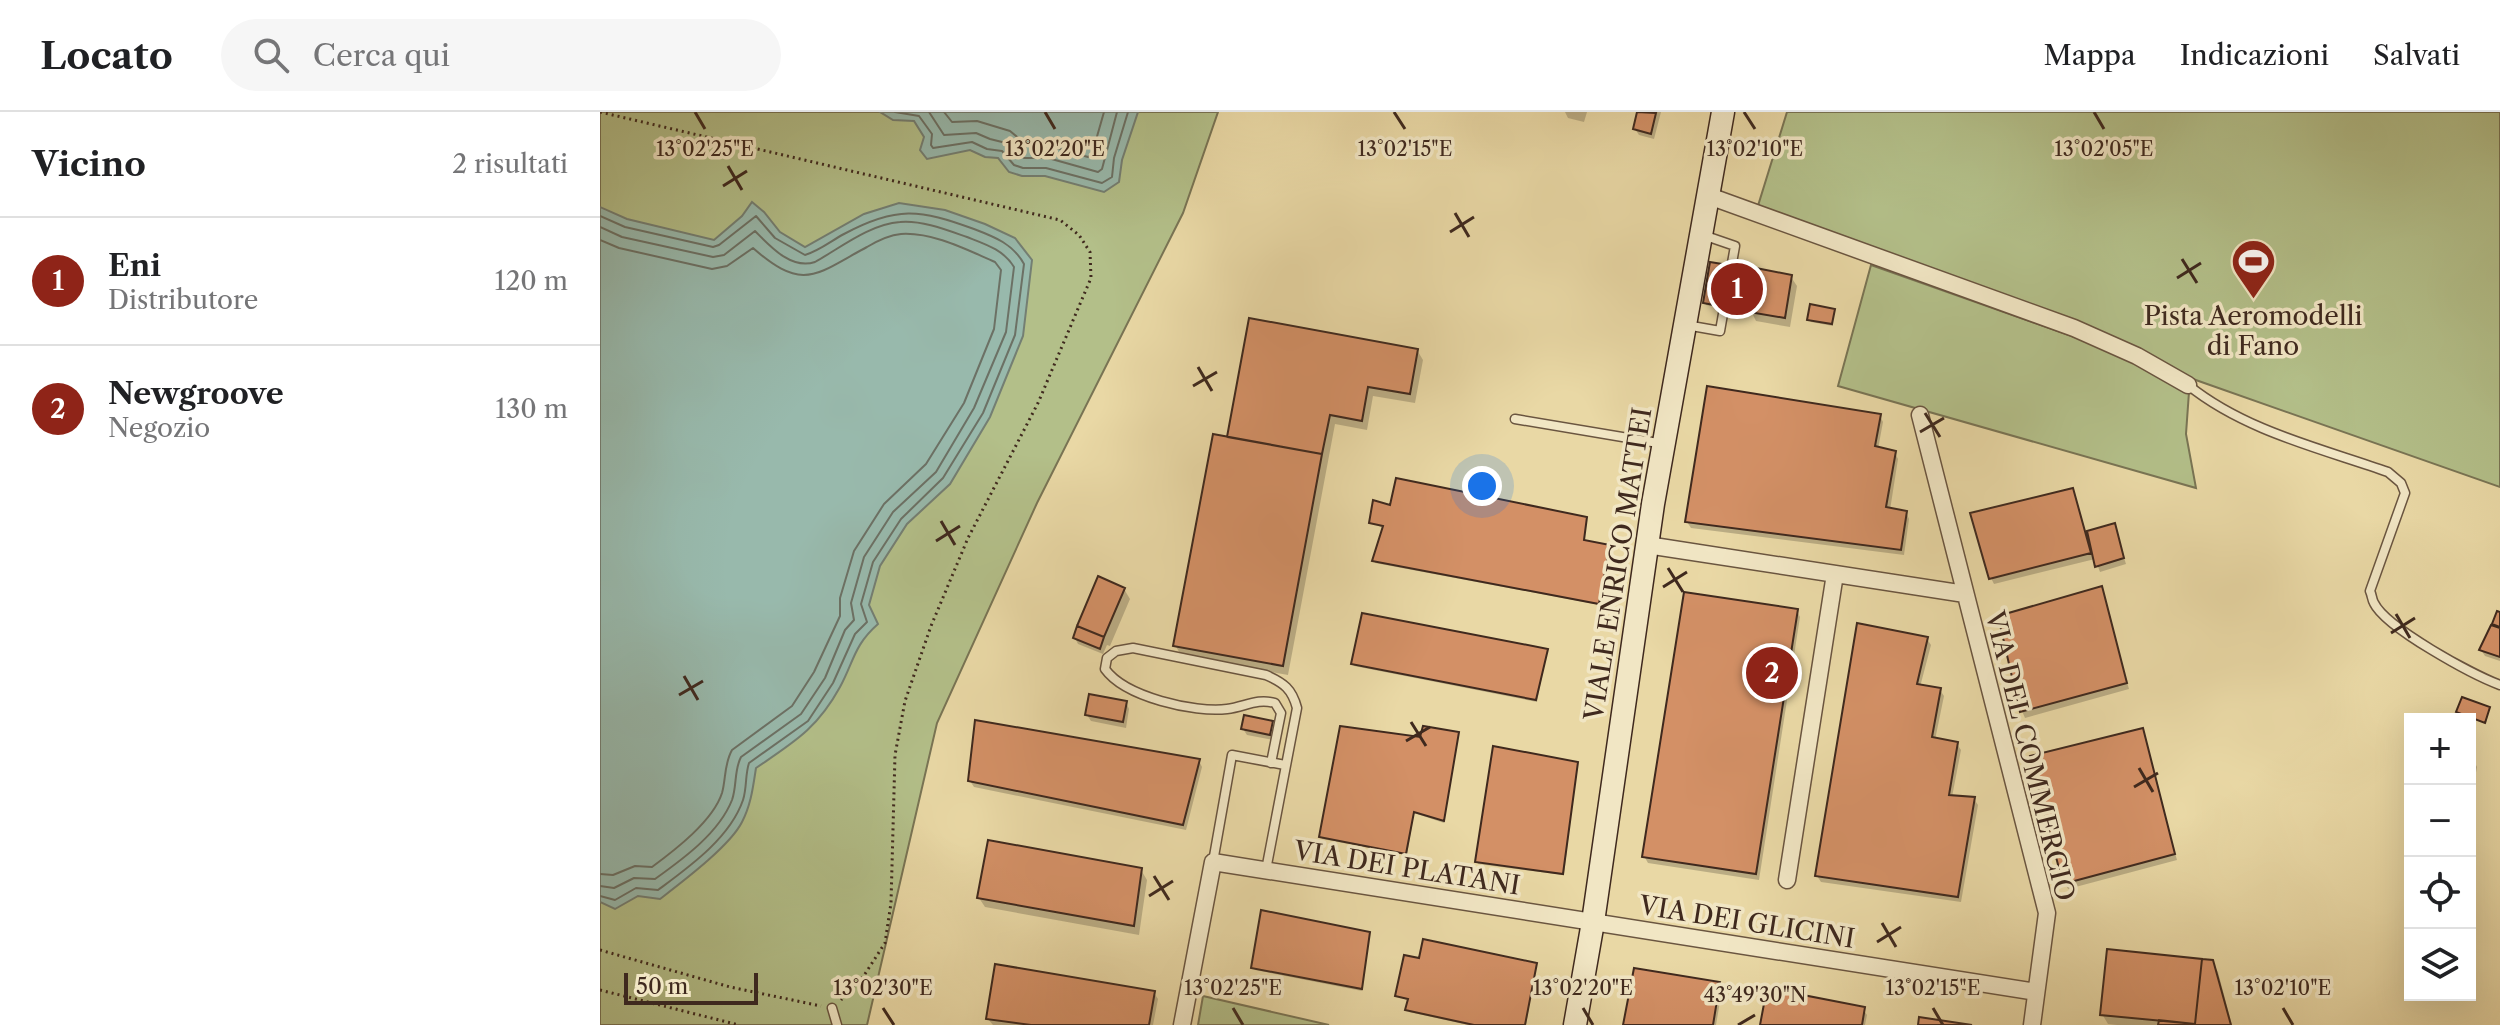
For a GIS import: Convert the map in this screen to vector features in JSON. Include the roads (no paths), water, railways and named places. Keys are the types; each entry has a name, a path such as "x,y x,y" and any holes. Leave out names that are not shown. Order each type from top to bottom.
{"street":[{"name":"VIALE ENRICO MATTEI","path":"1575,1025 1593,922 1647,545 1723,112"},
{"path":"1709,196 2074,328 2137,356 2188,385"},
{"name":"VIA DEL COMMERCIO","path":"1920,415 2047,913 2032,1025"},
{"name":"VIA DEL COMMERCIO","path":"1647,545 1965,594"},
{"path":"1787,880 1835,574"},
{"path":"1182,1025 1213,862"},
{"name":"VIA DEI PLATANI","path":"1213,862 1593,922"},
{"name":"VIA DEI GLICINI","path":"1593,922 2036,992"}],"lane":[{"path":"1686,325 1720,331 1735,246 1702,235"},
{"path":"2188,385 2212,405 2238,419 2388,472 2401,483 2405,493 2370,591 2375,605 2389,620 2464,669 2500,685"},
{"path":"1515,419 1664,444"},
{"path":"1266,870 1297,708 1293,693 1283,683 1266,675 1133,648 1116,651 1107,658 1105,669 1113,681 1164,701 1223,710 1263,700 1275,703 1281,713 1271,763"},
{"path":"1213,862 1232,755 1285,765"},
{"path":"832,1008 837,1025"}],"water":[{"path":"880,112 1138,112 1122,160 1119,182 1104,192 1045,176 1022,176 1009,172 998,158 985,157 970,150 927,159 920,150 924,137 914,121 893,120"},
{"path":"752,202 780,232 805,247 864,214 899,203 945,210 1015,238 1032,260 1023,336 990,417 950,484 907,524 880,566 869,605 878,624 859,646 823,714 804,734 756,768 745,816 736,832 717,852 660,899 638,896 615,909 600,902 600,207 627,219 714,240 742,216"}],"place":[{"name":"Eni","path":"1737,289"},
{"name":"Pista Aeromodelli di Fano","path":"2253,300"},
{"name":"Newgroove","path":"1772,673"}]}
